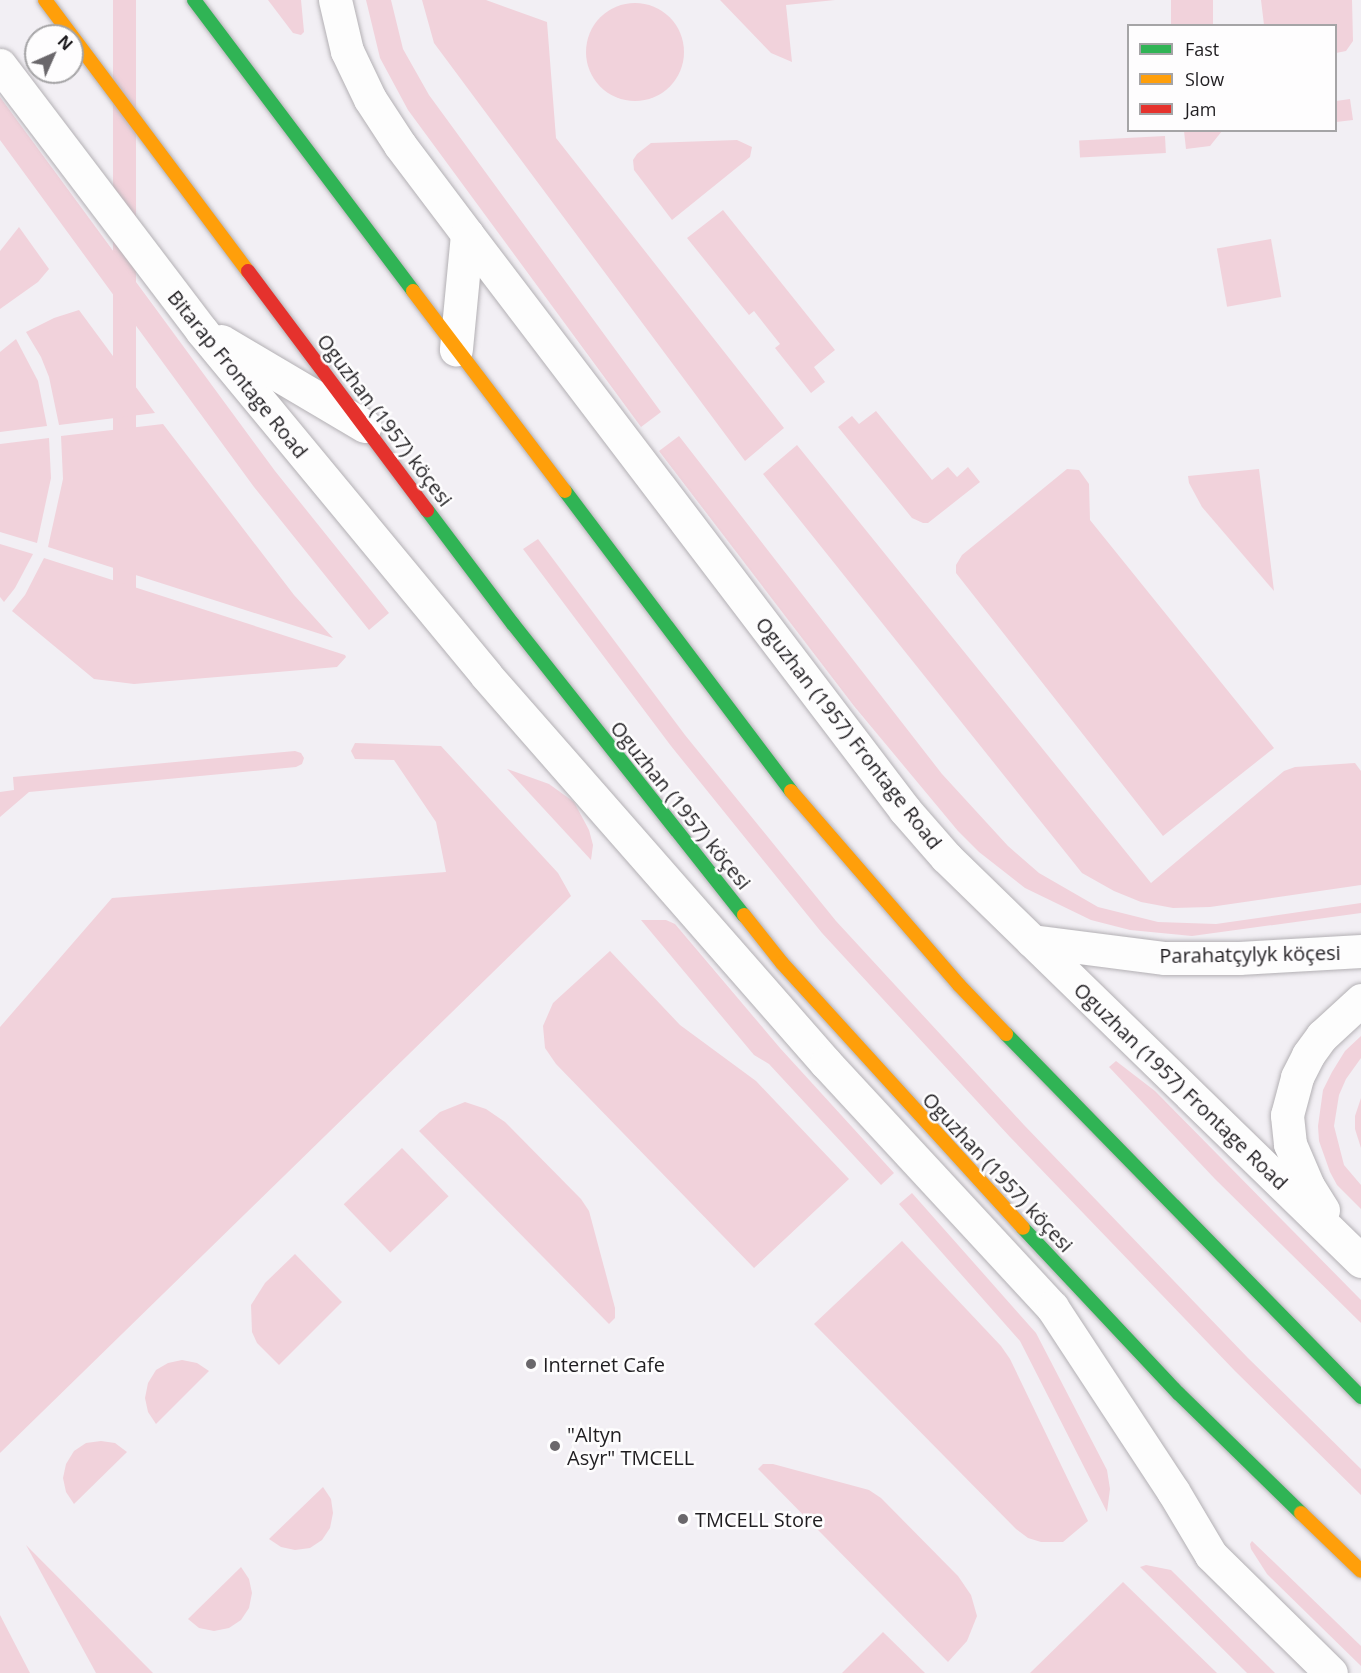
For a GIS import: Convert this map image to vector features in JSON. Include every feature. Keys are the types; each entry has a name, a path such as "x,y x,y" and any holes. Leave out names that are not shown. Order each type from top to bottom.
{"main road":[{"name":"Oguzhan (1957) köçesi","path":"45,0 590,723 782,963 1014,1219 1179,1394 1361,1571"},
{"path":"195,0 798,800 866,881 959,985 1361,1397"}],"street":[{"path":"335,0 347,51 369,99 400,145 467,234 456,349"},
{"name":"Bitarap Frontage Road","path":"0,65 201,330 486,675 818,1054 1052,1307"},
{"name":"Oguzhan (1957) Frontage Road","path":"467,234 905,810 946,857 1353,1253"},
{"path":"201,330 366,427"},
{"name":"Parahatçylyk köçesi","path":"1032,941 1165,957 1239,958 1361,951"},
{"path":"1353,1253 1304,1175 1290,1144 1287,1115 1297,1077 1308,1055 1322,1036 1361,1000"},
{"path":"1014,1219 1052,1307 1173,1491 1211,1555 1331,1673"}],"shaded area":[{"path":"113,0 136,0 136,656 113,656"},
{"path":"268,0 301,0 304,32 301,35 293,33"},
{"path":"366,0 391,0 403,49 429,95 661,412 641,427 408,110 380,58"},
{"path":"422,0 486,0 547,22 556,138 784,428 745,461 434,43"},
{"path":"720,0 835,0 786,5 792,62 771,53"},
{"path":"1171,0 1213,0 1213,24 1171,24"},
{"path":"1261,0 1352,0 1353,41 1346,51 1337,53 1337,24 1264,24"},
{"path":"635,3 654,7 669,18 680,33 684,52 680,71 669,86 654,97 635,101 616,97 601,86 590,71 586,52 590,33 601,18 616,7"},
{"path":"0,97 275,471 389,613 369,630 254,487 0,140"},
{"path":"1350,99 1353,120 1337,122 1337,101"},
{"path":"1184,132 1221,132 1210,146 1186,149"},
{"path":"1165,136 1166,153 1080,157 1079,141"},
{"path":"737,140 752,147 750,157 672,220 634,170 633,160 651,143"},
{"path":"723,210 835,350 814,367 825,382 811,393 775,348 780,344 754,311 749,315 687,238"},
{"path":"19,227 49,269 38,282 0,309 0,251"},
{"path":"1271,239 1281,297 1227,307 1217,249"},
{"path":"79,310 155,413 59,425 49,377 41,357 26,332 54,318"},
{"path":"16,339 38,381 47,426 0,432 0,352"},
{"path":"876,411 932,480 948,467 957,477 968,467 980,482 928,523 912,518 838,427 852,416 859,424"},
{"path":"163,424 294,595 333,638 48,547 63,479 61,436"},
{"path":"679,436 942,774 1008,846 1039,873 1098,907 1158,922 1216,924 1361,903 1361,913 1192,936 1130,930 1091,920 1025,888 979,852 958,831 854,706 659,451"},
{"path":"49,438 51,478 37,543 0,532 0,444"},
{"path":"797,445 1151,883 1284,771 1295,767 1355,763 1361,771 1361,885 1210,907 1173,908 1141,902 1114,891 1082,873 763,474"},
{"path":"1067,469 1079,470 1089,484 1090,520 1274,748 1163,836 956,573 956,565 962,555"},
{"path":"1259,469 1274,591 1202,507 1189,483 1188,476"},
{"path":"538,539 685,735 836,921 1024,1125 1248,1358 1361,1469 1361,1495 1235,1371 1010,1137 822,933 671,746 523,549"},
{"path":"0,544 33,554 15,588 4,602 0,597"},
{"path":"44,558 346,657 337,667 134,684 94,679 12,611 25,595"},
{"path":"355,743 441,746 558,873 571,896 0,1453 0,1027 112,898 446,872 436,822 394,760 355,759 351,751"},
{"path":"295,751 301,753 304,758 302,764 296,767 29,792 0,817 0,792 14,790 13,777"},
{"path":"507,769 549,784 574,802 589,830 593,845 591,860"},
{"path":"641,920 666,920 675,924 780,1048 894,1173 881,1185 769,1064 754,1055"},
{"path":"610,951 680,1025 756,1081 849,1179 754,1268 556,1064 545,1048 543,1026 553,1003"},
{"path":"1361,1036 1361,1058 1346,1079 1339,1095 1334,1126 1344,1165 1361,1185 1361,1209 1337,1185 1330,1172 1319,1141 1318,1126 1323,1090 1345,1051"},
{"path":"1116,1061 1155,1091 1361,1300 1361,1323 1215,1179 1109,1067"},
{"path":"1361,1098 1361,1148 1355,1129 1355,1116"},
{"path":"465,1102 486,1109 505,1122 581,1199 589,1211 615,1308 615,1318 609,1324 419,1131 440,1112"},
{"path":"402,1148 449,1196 390,1252 344,1204"},
{"path":"912,1193 1036,1333 1107,1470 1110,1489 1107,1512 1020,1341 899,1204"},
{"path":"902,1241 1001,1346 1010,1359 1088,1521 1063,1542 1041,1542 1028,1538 1016,1529 814,1324"},
{"path":"295,1254 342,1302 279,1365 257,1343 252,1332 251,1305 265,1283"},
{"path":"182,1360 197,1363 209,1371 156,1424 148,1412 145,1398 148,1383 156,1370 168,1363"},
{"path":"101,1441 115,1443 127,1452 74,1504 66,1492 63,1478 66,1464 74,1451 86,1443"},
{"path":"763,1464 773,1464 869,1490 881,1498 958,1576 971,1595 977,1616 967,1641 948,1662 758,1469"},
{"path":"323,1487 331,1499 333,1513 330,1528 322,1540 310,1548 295,1550 281,1547 269,1539"},
{"path":"1252,1541 1361,1646 1361,1666 1267,1574 1251,1549"},
{"path":"26,1545 153,1673 96,1673"},
{"path":"1146,1565 1171,1570 1275,1673 1247,1673 1140,1567"},
{"path":"241,1567 249,1579 252,1593 249,1608 241,1620 229,1628 214,1631 199,1628 188,1619"},
{"path":"1123,1582 1217,1673 1030,1673"},
{"path":"0,1615 30,1673 0,1673"},
{"path":"883,1632 925,1673 842,1673"}],"traffic: fast":[{"path":"194,0 413,291"},
{"path":"565,491 791,791"},
{"path":"427,510 513,624 744,915"},
{"path":"1006,1034 1361,1397"},
{"path":"1023,1228 1179,1394 1301,1513"}],"traffic: slow":[{"path":"45,0 248,271"},
{"path":"413,291 565,491"},
{"path":"791,791 959,985 1006,1034"},
{"path":"744,915 782,963 1023,1228"},
{"path":"1301,1513 1361,1571"}],"traffic: jam":[{"path":"248,271 427,510"}],"place":[{"name":"Internet Cafe","path":"531,1364"},
{"name":"\"Altyn Asyr\" TMCELL","path":"555,1446"},
{"name":"TMCELL Store","path":"683,1519"}]}
